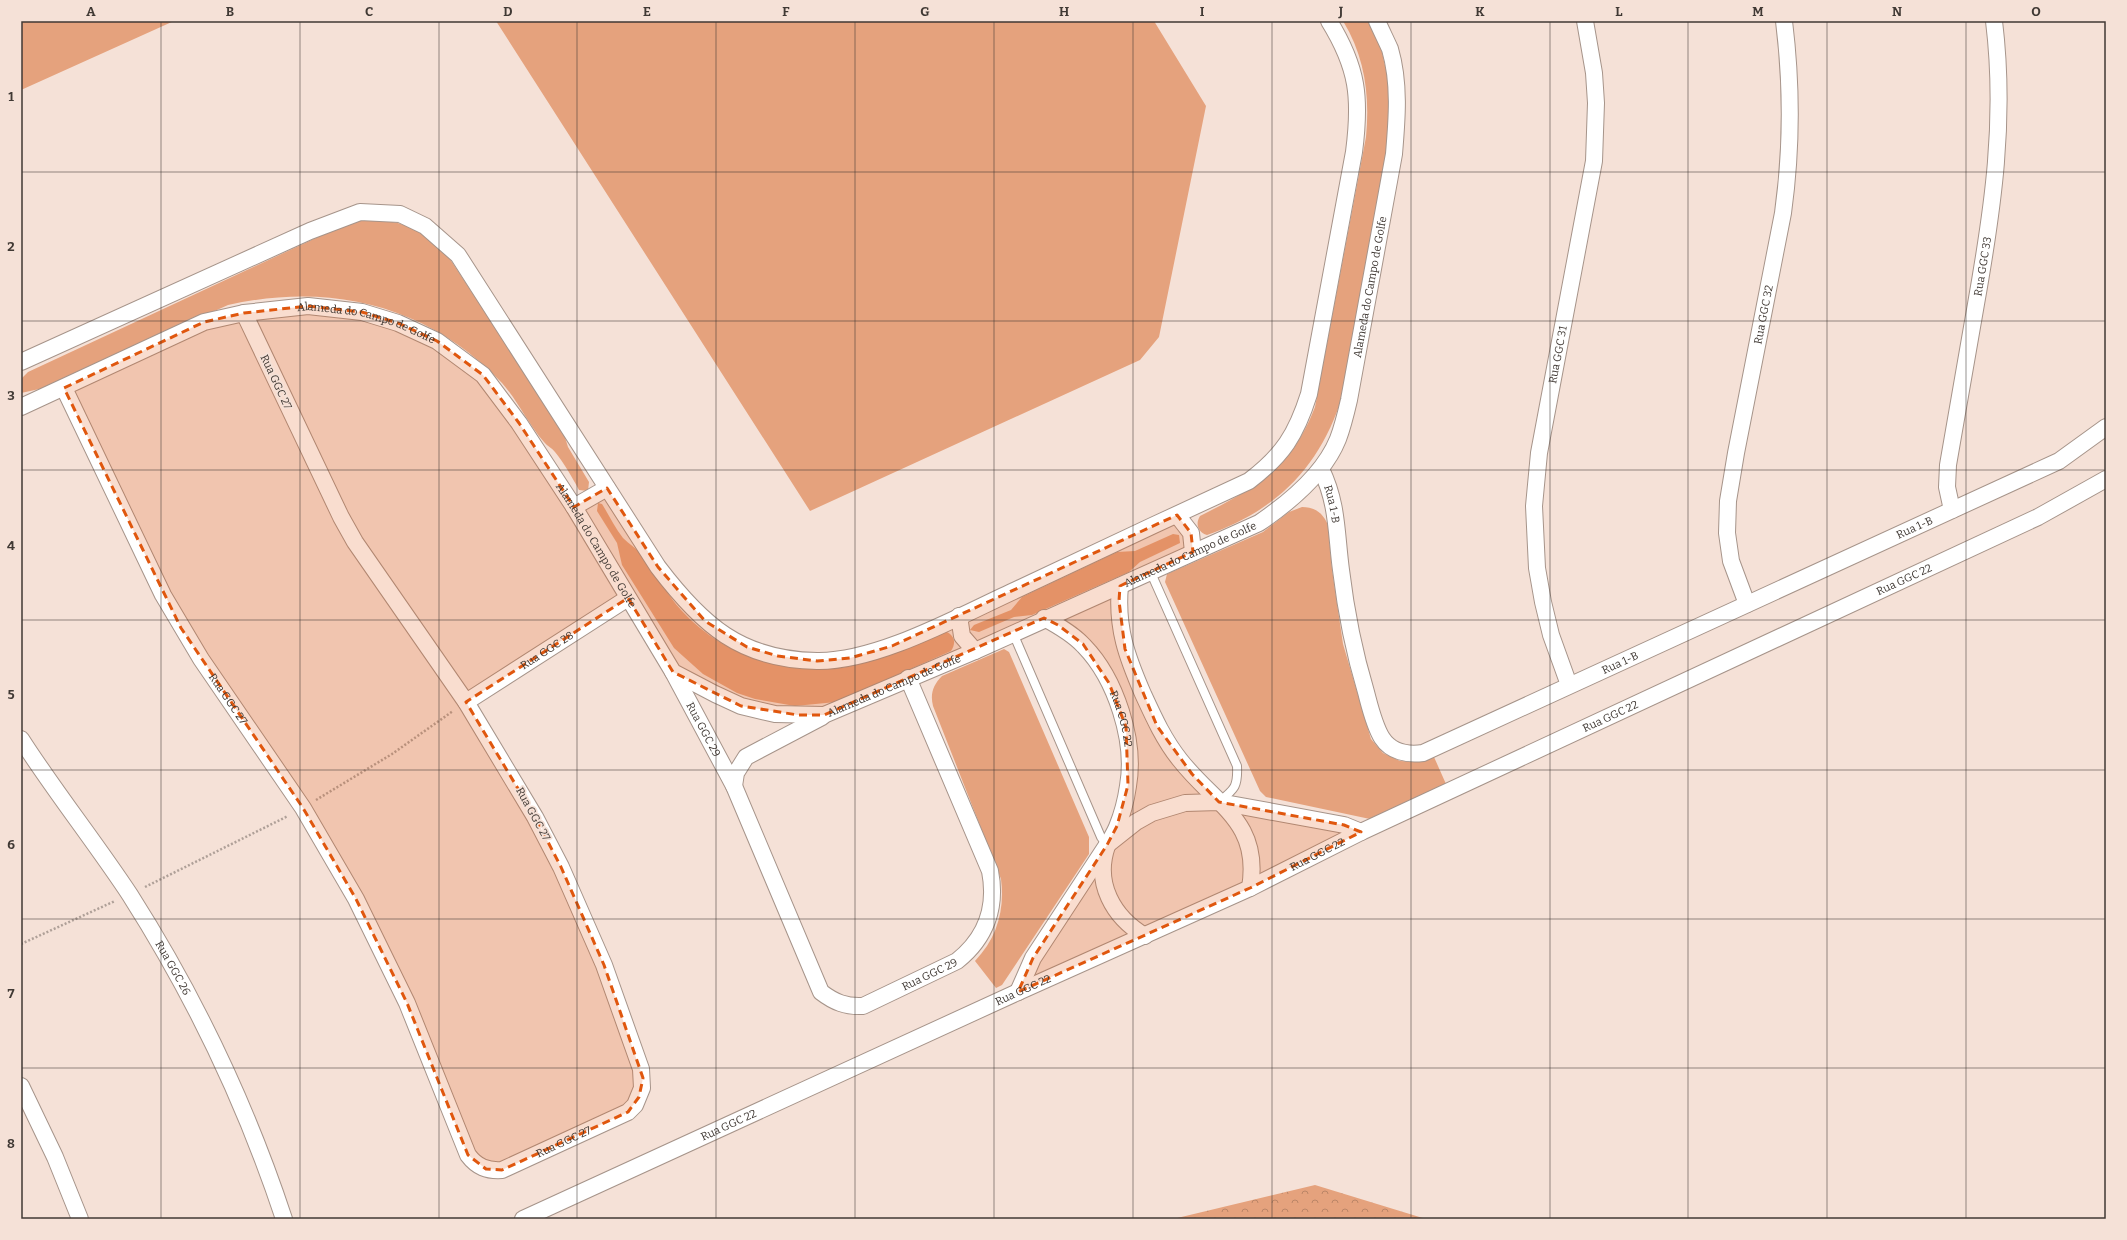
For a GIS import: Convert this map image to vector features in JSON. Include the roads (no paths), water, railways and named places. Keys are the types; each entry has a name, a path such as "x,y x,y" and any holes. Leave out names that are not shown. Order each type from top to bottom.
{"street":[{"path":"21,362 310,231 360,212 400,214 426,226 458,255 658,567 679,594 705,621 722,635 747,647 778,656 817,661 850,658 892,646 1249,481 1268,466 1283,449 1300,423 1310,394 1354,152 1358,117 1357,86 1348,59 1329,21"},
{"name":"Alameda do Campo de Golfe","path":"21,407 204,322 244,313 308,306 362,312 398,323 437,341 483,375 519,423 574,507 673,672 714,694 741,706 775,714 824,715 908,678 975,651 1044,618 1120,586 1259,523 1283,506 1321,469 1338,440 1350,400 1394,154 1398,115 1396,81 1390,50 1377,21"},
{"name":"Rua GGC 31","path":"1569,685 1551,635 1543,602 1537,568 1534,506 1539,453 1594,161 1596,103 1594,73 1585,21"},
{"name":"Rua GGC 32","path":"1747,604 1731,560 1727,533 1728,501 1783,213 1788,173 1791,94 1784,21"},
{"name":"Rua GGC 33","path":"1952,510 1947,487 1948,465 1992,210 1997,166 1999,78 1994,21"},
{"name":"Rua GGC 27","path":"64,388 163,595 181,628 229,701 303,808 338,866 381,946 410,1010 466,1148 473,1161 486,1169 502,1170 628,1112 635,1105 642,1088 641,1069 604,965 561,867 535,817 466,702 355,542 341,517 244,313"},
{"name":"Rua 1-B","path":"1321,469 1334,504 1341,575 1352,639 1370,706 1382,738 1393,749 1408,754 1423,752 2059,460 2106,427"},
{"name":"Rua GGC 22","path":"523,1219 1018,992 1250,888 1361,832 2038,517 2106,479"},
{"path":"574,507 607,488"},
{"path":"1177,515 1190,533 1193,552"},
{"path":"1120,586 1119,615 1125,649 1157,726 1188,769 1236,819 1248,840 1253,864 1250,888"},
{"name":"Rua GGC 28","path":"466,702 628,598"},
{"path":"959,616 962,636 975,651"},
{"name":"Rua CGC 22","path":"1018,992 1033,958 1107,846 1117,826 1128,785 1129,746 1126,728 1109,683 1093,656 1071,634 1044,618"},
{"name":"Rua GGC 29","path":"673,672 734,786 821,992 829,999 847,1006 863,1006 957,961 975,944 985,928 991,910 992,884 990,871 908,678"},
{"path":"734,786 736,773 746,757 824,715"},
{"name":"Rua GGC 26","path":"21,739 129,894 170,960 214,1043 252,1130 284,1219"},
{"name":"Rua CGC 22","path":"1107,846 1136,822 1152,813 1185,803 1219,802 1344,825 1361,832"},
{"path":"1107,846 1103,870 1107,894 1112,905 1126,923 1145,936"},
{"path":"21,1086 55,1157 80,1219"}],"lane":[{"path":"1151,572 1238,766 1238,781 1232,791 1219,802"},
{"path":"1013,632 1101,837 1107,846"}]}
